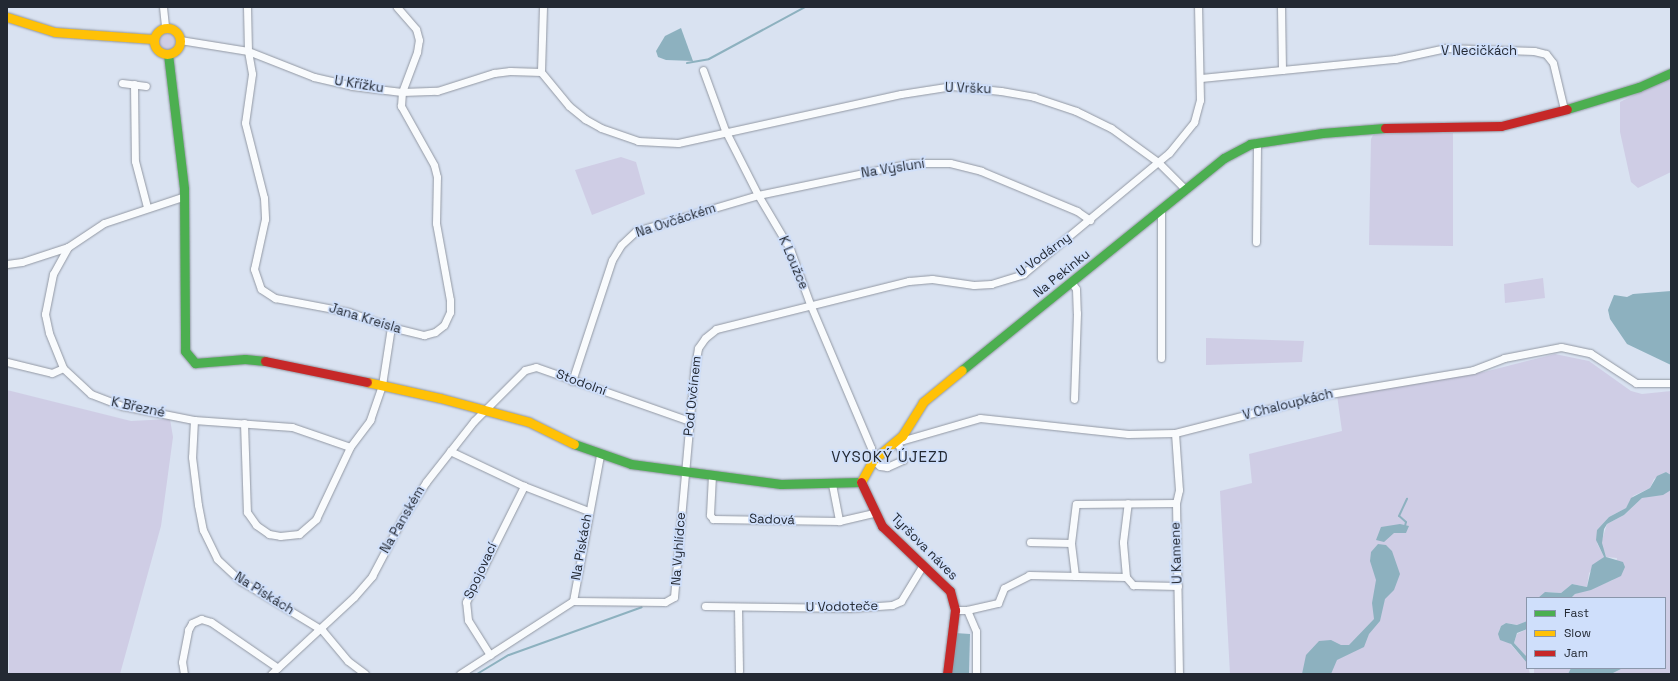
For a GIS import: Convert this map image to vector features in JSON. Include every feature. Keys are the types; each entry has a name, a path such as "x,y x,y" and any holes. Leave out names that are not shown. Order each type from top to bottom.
{"street":[{"path":"163,7 165,28"},
{"name":"Jana Kreisla","path":"247,7 248,51 252,86 245,123 262,183 265,209 254,269 261,289 275,298 349,312 416,334 435,332 444,325 450,312 436,223 437,177 434,165 404,115 401,106 402,92"},
{"path":"397,7 416,28 419,40 417,52 402,92"},
{"path":"542,7 542,72"},
{"path":"1198,7 1201,78"},
{"path":"1281,7 1282,70"},
{"path":"7,17 55,32 153,39"},
{"path":"165,28 177,32 180,40 177,50 168,54 157,50 153,39 157,31 165,28"},
{"name":"U Křížku","path":"180,40 248,51 314,77 352,86 402,92 437,91 510,71 542,72"},
{"name":"V Necičkách","path":"1201,78 1395,59 1446,48 1534,51 1546,54 1553,63 1564,109"},
{"path":"168,54 183,182 182,197 185,272 184,338 188,358 194,363 245,359 272,362 382,385 529,422 600,455 632,464 685,472 781,484 832,484 861,482 873,460 897,442 903,454 903,460 887,467 880,466 873,460"},
{"name":"K Loužce","path":"703,70 725,130 758,196 790,249 810,304 871,448 873,460"},
{"name":"U Vršku","path":"542,72 569,106 591,122 619,135 658,143 678,142 725,130 900,94 959,87 1034,97 1076,111 1111,128 1158,162 1185,190"},
{"name":"Na Pekinku","path":"897,442 923,402 1224,158 1256,142 1322,133 1388,128 1500,126 1639,87 1671,73"},
{"name":"U Vodárny","path":"810,304 909,281 932,279 974,285 1010,279 1023,274 1090,220 1158,162 1194,122 1200,100 1201,78"},
{"path":"122,83 146,86"},
{"path":"134,84 135,161 147,207"},
{"path":"1256,142 1256,242"},
{"name":"Na Výsluní","path":"758,196 912,163 950,163 982,171 1076,211 1090,220"},
{"name":"Na Ovčáckém","path":"572,381 612,260 621,244 636,231 758,196"},
{"path":"7,264 22,262 68,247 104,223 147,207 182,197"},
{"path":"1161,209 1161,358"},
{"name":"K Březné","path":"68,247 53,274 45,314 48,333 63,368 77,384 104,400 194,420 292,427 350,447"},
{"path":"1072,282 1076,289 1077,313 1074,399"},
{"name":"Pod Ovčínem","path":"685,472 694,370 698,348 705,338 716,329 810,304"},
{"path":"244,423 247,512 262,530 280,536 299,534 311,525 350,447 365,430 382,385 391,327"},
{"name":"V Chaloupkách","path":"897,442 980,418 1128,434 1175,433 1324,395 1472,370 1504,358 1561,347 1590,354 1636,383 1671,383"},
{"path":"7,362 52,373 63,368"},
{"name":"Stodolní","path":"486,411 531,368 536,367 572,381 689,421"},
{"name":"Na Panském","path":"271,674 322,630 372,576 402,519 426,482 474,421 486,411"},
{"name":"Na Pískách","path":"194,420 192,457 197,498 203,530 210,548 232,575 322,630 348,661 365,674"},
{"name":"U Kamene","path":"1175,433 1178,490 1176,503 1180,674"},
{"path":"450,451 524,486 588,511"},
{"name":"Na Pískách","path":"573,601 588,511 600,455"},
{"name":"Na Vyhlídce","path":"573,601 665,602 672,599 675,592 685,472"},
{"name":"Sadová","path":"712,475 710,515 713,519 839,521 875,513"},
{"name":"Tyršova náves","path":"861,482 875,513 887,532 922,565 945,584 955,610"},
{"path":"832,484 839,521"},
{"name":"Spojovací","path":"490,655 468,620 466,602 524,486"},
{"path":"1128,503 1123,536 1126,577 1133,585 1178,586"},
{"path":"1075,576 1071,543 1076,504 1176,503"},
{"path":"1030,542 1071,543"},
{"name":"U Vodoteče","path":"705,606 850,608 892,606 901,602 922,565"},
{"path":"947,674 950,635 955,610 967,610 998,603 1004,588 1029,575 1126,577"},
{"path":"460,674 573,601"},
{"path":"738,607 739,670"},
{"path":"967,610 976,631 976,674"},
{"path":"184,674 182,662 188,630 192,623 201,619 211,622 278,668"}],"shaded area":[{"path":"681,28 693,61 666,60 658,57 656,51 665,36"},
{"path":"167,32 173,35 176,41 173,47 167,50 161,47 158,41 161,35"},
{"path":"1671,77 1671,172 1638,188 1631,182 1620,132 1620,102"},
{"path":"1430,132 1453,133 1453,246 1369,245 1371,139 1373,135"},
{"path":"621,157 636,162 645,194 592,215 575,170"},
{"path":"1543,278 1545,298 1505,303 1504,284"},
{"path":"1671,291 1671,365 1627,344 1610,319 1608,310 1614,295 1627,297 1633,294"},
{"path":"1206,338 1304,341 1302,362 1206,365"},
{"path":"1555,354 1589,361 1631,391 1642,394 1671,391 1671,475 1666,472 1654,479 1650,488 1633,496 1626,508 1609,517 1597,530 1597,543 1604,557 1589,573 1587,587 1572,584 1561,593 1548,592 1540,597 1526,597 1526,621 1518,625 1506,623 1501,626 1499,631 1526,662 1526,669 1529,669 1530,674 1230,674 1220,491 1252,483 1249,454 1342,431 1337,395 1484,372"},
{"path":"7,390 131,421 170,419 173,437 161,526 120,674 9,674"},
{"path":"1666,472 1671,475 1671,490 1663,495 1642,498 1624,515 1607,524 1604,529 1602,543 1606,557 1623,562 1625,567 1621,576 1591,590 1575,594 1572,597 1539,597 1545,592 1561,593 1572,584 1587,587 1592,565 1604,557 1596,540 1597,530 1609,517 1626,508 1631,498 1650,488 1657,476"},
{"path":"1671,490 1671,674 1611,674 1621,669 1666,669 1666,597 1572,597 1575,594 1613,580 1617,558 1606,557 1601,543 1607,524 1624,515 1642,498"},
{"path":"1400,524 1409,526 1406,533 1394,533 1384,542 1376,540 1381,527"},
{"path":"1378,544 1386,545 1392,551 1400,574 1394,590 1385,599 1380,621 1369,634 1364,647 1337,660 1331,674 1302,674 1306,655 1319,641 1331,640 1341,645 1349,645 1374,619 1372,603 1376,580 1370,561 1371,552"},
{"path":"1526,621 1526,629 1517,633 1514,643 1526,656 1526,662 1511,644 1500,640 1498,634 1501,626 1506,623 1517,625"},
{"path":"1526,630 1526,656 1514,643 1517,634"},
{"path":"955,633 970,634 969,674 952,674"},
{"path":"1534,669 1570,669 1568,674 1534,674"},
{"path":"1570,669 1621,669 1611,674 1568,674"}],"waterway":[{"path":"687,63 709,59 805,7"},
{"path":"1405,526 1406,522 1399,516 1407,499"},
{"path":"477,674 509,655 642,607"}],"traffic: fast":[{"path":"168,54 184,189 185,351 195,363 245,359 265,361"},
{"path":"1567,109 1639,87 1671,73"},
{"path":"962,370 1224,158 1250,144 1322,133 1385,128"},
{"path":"574,444 631,464 781,484 861,482"}],"traffic: slow":[{"path":"7,17 55,32 153,39"},
{"path":"167,28 177,31 180,41 177,51 167,54 157,51 154,41 157,31 167,28"},
{"path":"861,482 873,460 902,436 923,402 962,370"},
{"path":"367,382 440,398 529,422 574,444"}],"traffic: jam":[{"path":"1385,128 1501,126 1567,109"},
{"path":"265,361 367,382"},
{"path":"861,482 882,526 950,591 955,610 947,674"}],"district":[{"name":"VYSOKÝ ÚJEZD","path":"890,457"}]}
